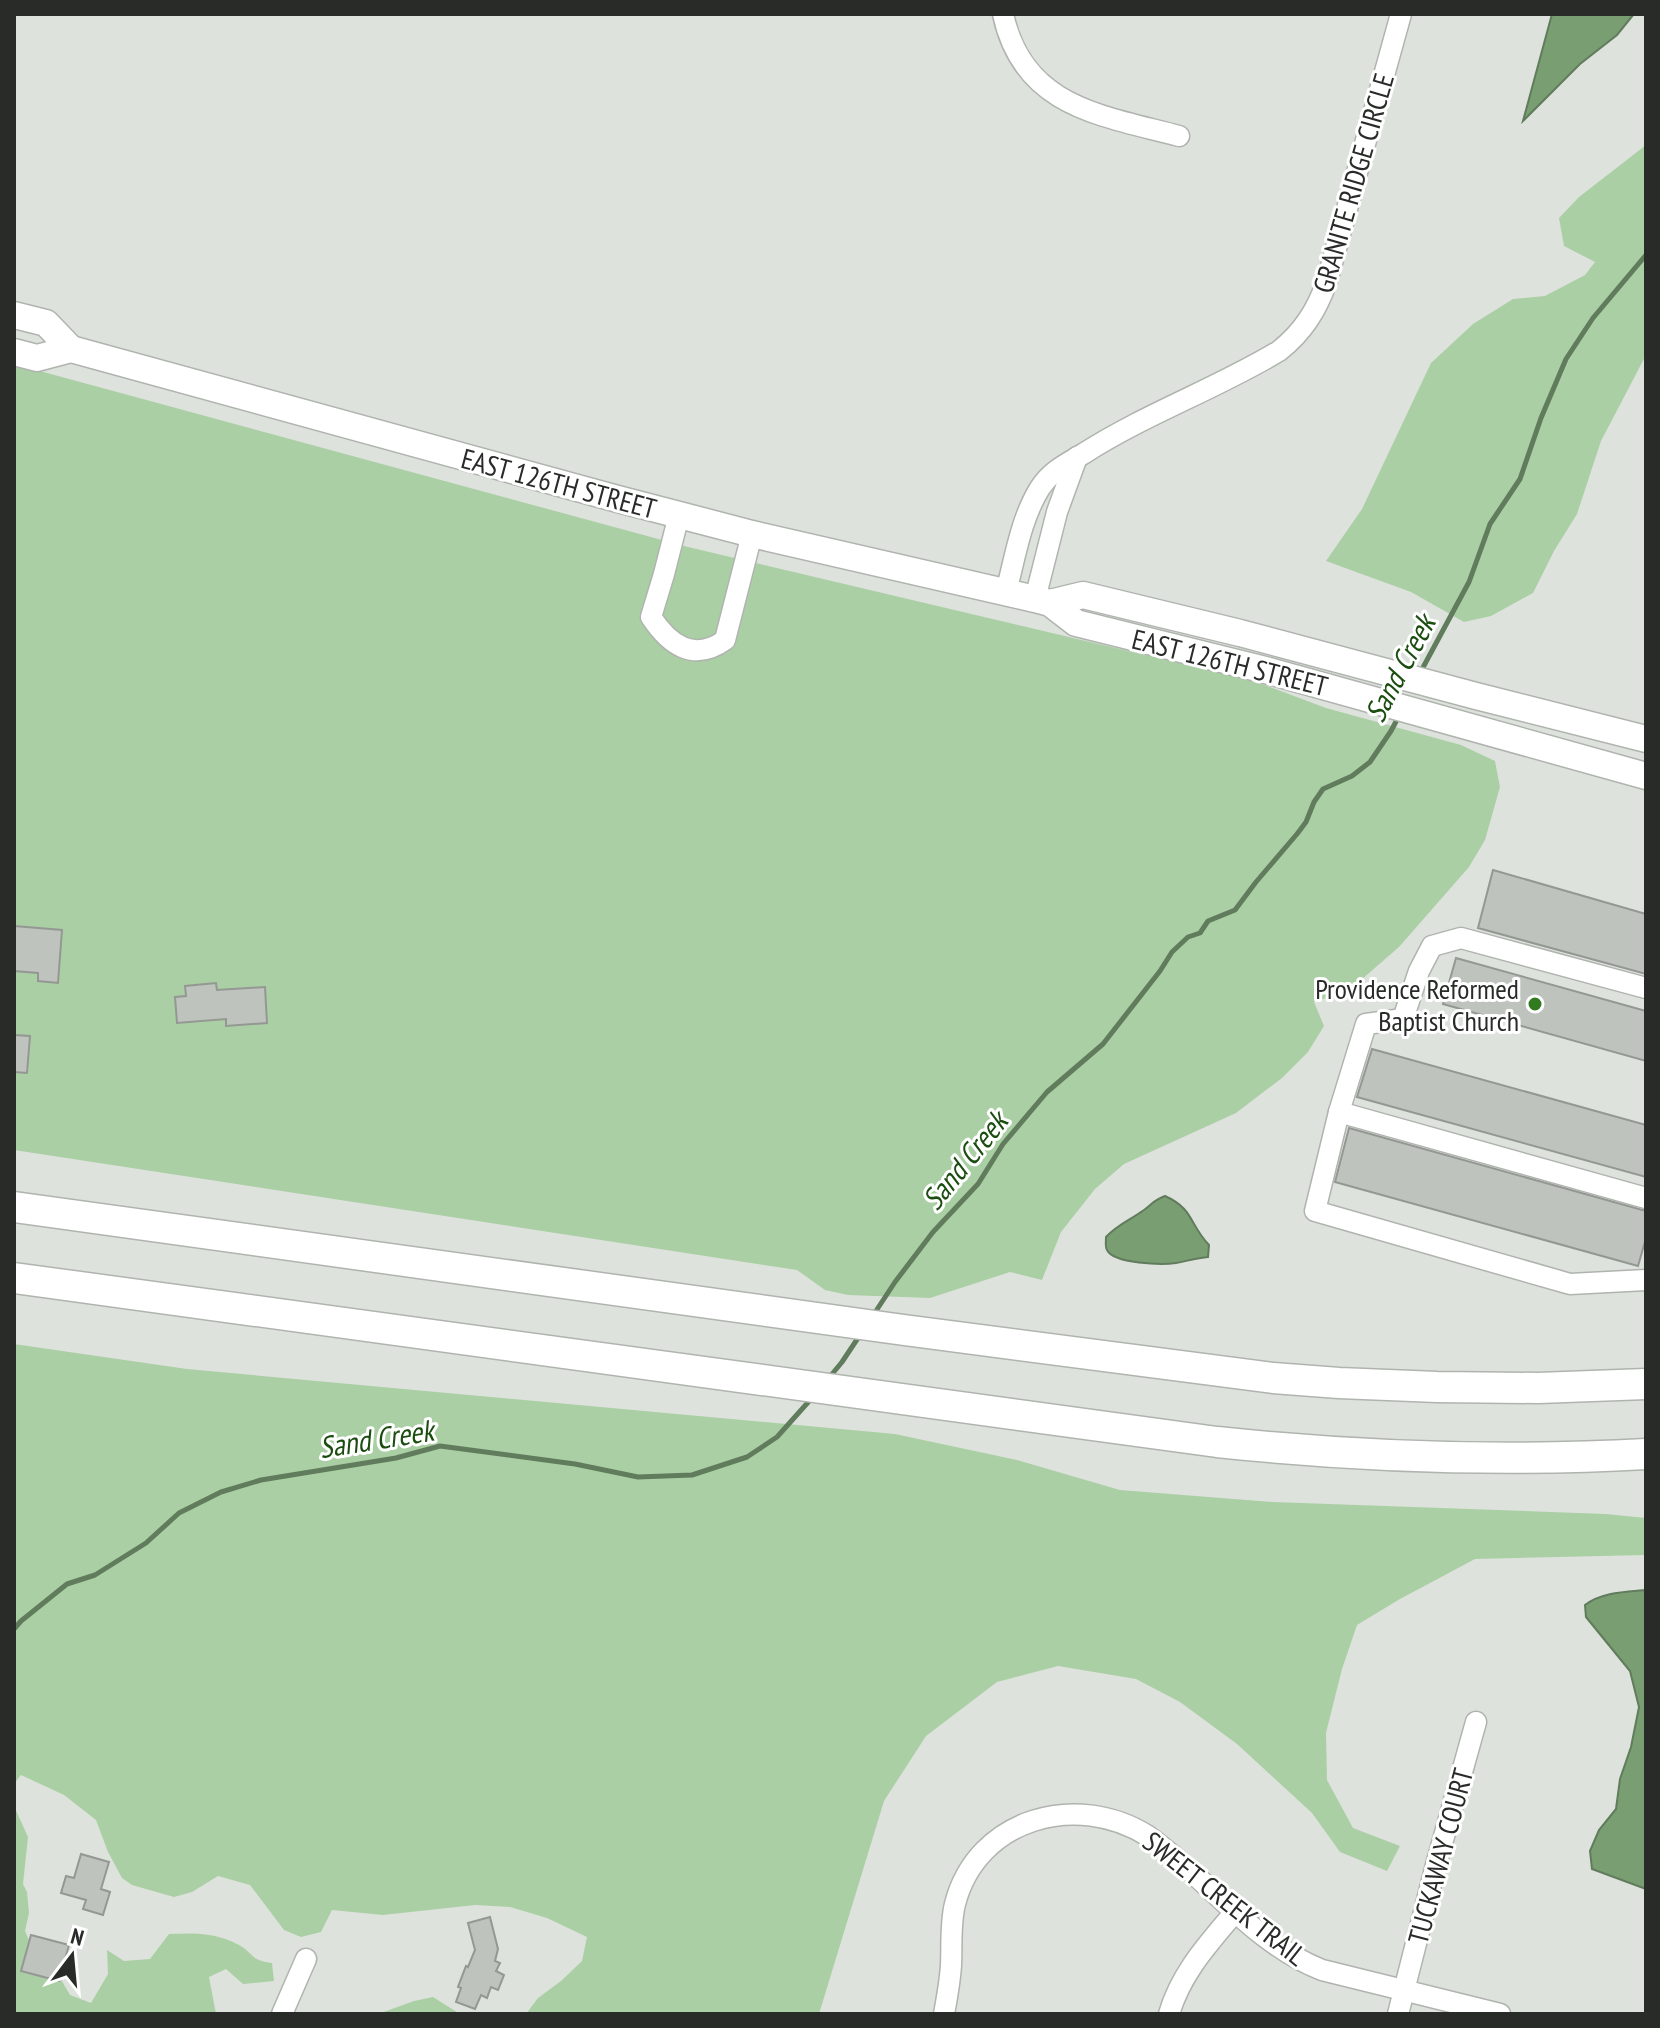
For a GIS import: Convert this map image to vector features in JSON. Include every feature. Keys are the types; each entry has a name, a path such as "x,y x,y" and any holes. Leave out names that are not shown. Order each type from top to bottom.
{"highway":[{"path":"14,1207 1273,1378 1339,1383 1538,1388 1646,1384"},
{"path":"14,1278 1282,1449 1479,1458 1646,1454"}],"main road":[{"name":"EAST 126TH STREET","path":"14,315 46,323 71,349"},
{"name":"EAST 126TH STREET","path":"14,352 37,358 71,349 752,534 1043,601 1076,623 1341,690 1646,776"},
{"name":"EAST 126TH STREET","path":"1043,601 1083,595 1646,739"}],"street":[{"path":"1003,14 1012,44 1021,60 1032,76 1047,89 1097,114 1179,136"},
{"name":"GRANITE RIDGE CIRCLE","path":"1006,592 1032,503 1055,470 1161,411 1271,356 1293,340 1309,320 1327,281 1401,14"},
{"path":"1043,601 1057,512 1077,457"},
{"path":"679,515 651,617 663,635 687,650 714,648 725,640 752,534"},
{"path":"1646,988 1461,938 1432,946 1419,971 1403,1019 1366,1024 1339,1112 1315,1211 1570,1284 1646,1280"},
{"path":"1339,1112 1646,1198"},
{"name":"TUCKAWAY COURT","path":"1398,2014 1476,1722"},
{"name":"SWEET CREEK TRAIL","path":"944,2014 955,1904 977,1859 1011,1831 1033,1821 1054,1815 1078,1814 1097,1815 1135,1828 1158,1844 1235,1912 1289,1955 1304,1963 1500,2014"},
{"path":"1169,2014 1188,1970 1235,1912"},
{"path":"282,2014 306,1959"}],"shaded area":[{"path":"1552,14 1634,14 1617,35 1580,64 1523,121"},
{"path":"1646,145 1646,355 1601,441 1577,514 1533,593 1491,616 1464,622 1411,592 1326,561 1362,509 1431,363 1473,324 1513,299 1545,296 1585,275 1595,262 1564,246 1559,218 1579,197"},
{"path":"14,364 684,546 1251,680 1326,708 1461,745 1495,761 1500,787 1485,840 1469,867 1399,947 1361,980 1335,995 1314,1002 1324,1026 1308,1052 1282,1078 1236,1113 1124,1164 1095,1189 1061,1232 1042,1280 1010,1272 930,1298 848,1295 825,1290 797,1270 14,1150"},
{"path":"1165,1196 1186,1212 1209,1245 1208,1257 1160,1264 1128,1261 1111,1255 1106,1249 1106,1237"},
{"path":"14,1344 187,1369 895,1434 1017,1460 1120,1490 1273,1502 1646,1518 1646,1555 1475,1559 1357,1625 1326,1733 1327,1780 1353,1828 1400,1846 1387,1871 1340,1852 1312,1813 1237,1744 1180,1702 1136,1679 1058,1666 997,1682 926,1736 884,1801 819,2014 526,2014 538,1998 582,1961 587,1937 547,1918 510,1907 475,1905 383,1915 332,1910 321,1932 301,1937 284,1930 250,1885 218,1876 192,1892 174,1897 132,1885 122,1878 96,1820 64,1795 21,1775 14,1784"},
{"path":"1646,1590 1646,1889 1592,1869 1590,1851 1599,1830 1616,1809 1620,1779 1631,1747 1639,1707 1630,1671 1586,1617 1585,1605 1606,1595"},
{"path":"14,1806 28,1837 23,1884 29,1913 25,1931 35,1954 51,1962 70,1995 91,2003 108,1974 107,1950 124,1961 150,1959 169,1934 205,1934 230,1941 256,1958 272,1963 274,1981 243,1984 226,1969 209,1977 216,2014 14,2014"},
{"path":"433,1997 460,2014 378,2014 414,2001"}],"building":[{"path":"1493,870 1646,914 1646,974 1478,928"},
{"path":"14,926 62,930 58,983 38,981 38,973 14,971"},
{"path":"1456,958 1646,1011 1646,1061 1443,1004"},
{"path":"216,983 217,990 265,987 267,1023 226,1026 226,1019 177,1023 175,997 186,996 185,986"},
{"path":"14,1035 30,1036 27,1073 14,1072"},
{"path":"1372,1049 1646,1125 1646,1177 1357,1097"},
{"path":"1349,1128 1646,1211 1646,1238 1638,1266 1335,1182"},
{"path":"81,1854 109,1862 101,1889 110,1892 103,1915 83,1909 86,1900 61,1893 66,1876 74,1878"},
{"path":"490,1917 498,1949 495,1961 500,1963 496,1971 504,1975 498,1990 491,1987 487,1998 481,1995 475,2009 456,2002 461,1988 458,1987 475,1950 468,1923"},
{"path":"31,1935 69,1945 59,1981 21,1971"}],"waterway":[{"name":"Sand Creek","path":"1420,673 1469,582 1490,524 1520,479 1566,359 1593,318 1646,255"},
{"name":"Sand Creek","path":"874,1314 933,1232 978,1184 1003,1144 1047,1092 1103,1044 1172,952 1188,937 1200,933 1208,921 1235,910 1306,822 1323,789 1352,776 1370,762 1400,714"},
{"name":"Sand Creek","path":"828,1379 860,1335"},
{"name":"Sand Creek","path":"14,1629 67,1584 95,1575 146,1543 179,1513 221,1492 261,1480 396,1458 440,1446 575,1464 638,1477 692,1475 747,1457 777,1437 811,1399"}],"place":[{"name":"Providence Reformed Baptist Church","path":"1535,1004"}]}
